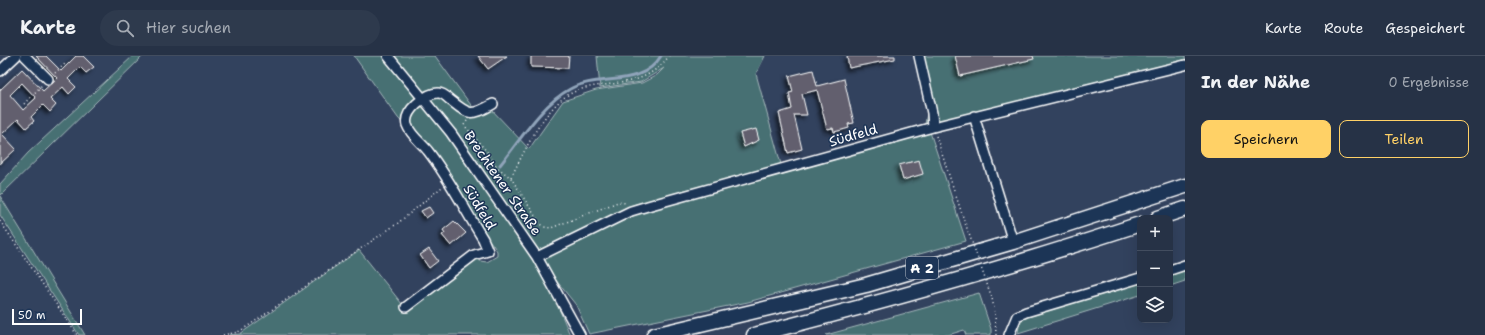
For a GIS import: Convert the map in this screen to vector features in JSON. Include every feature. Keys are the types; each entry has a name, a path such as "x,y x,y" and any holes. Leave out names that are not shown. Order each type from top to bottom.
{"highway":[{"name":"A 2","path":"654,335 866,284 1013,242 1185,186"},
{"path":"1167,215 1185,209"},
{"name":"A 2","path":"754,335 931,289 1137,225"}],"street":[{"path":"0,71 16,56"},
{"path":"25,56 48,79"},
{"name":"Brechtener Straße","path":"388,56 451,133 537,257 572,318 580,335"},
{"path":"919,56 932,113 933,127"},
{"name":"Südfeld","path":"537,257 631,211 974,116 1185,65"},
{"path":"424,99 432,94 444,95 465,112 471,114 476,114 493,104"},
{"name":"Südfeld","path":"406,307 474,255 488,251 483,239 448,182 428,152 410,131 407,124 408,117 414,107 424,99"},
{"path":"974,116 1013,242"},
{"path":"1173,269 1185,265"},
{"path":"1009,335 1017,316 1026,312 1137,279"}],"path":[{"path":"511,178 536,131 561,100 580,90 640,79 663,63 668,56"},
{"path":"471,114 464,125 488,153 497,168 511,178 539,222 544,227 551,228 618,202 629,205 631,211"},
{"path":"933,127 992,298 995,314 996,335"},
{"path":"223,335 230,334 248,326 398,224 448,182"},
{"path":"0,220 77,335"}],"green space":[{"path":"133,56 143,56 0,196 0,184 28,153"},
{"path":"354,56 435,56 479,116 491,109 529,149 563,101 596,90 642,83 657,75 664,68 641,82 600,88 597,56 765,56 756,74 782,168 636,204 545,253 632,214 930,132 966,241 748,302 589,334 576,305 538,258 570,335 229,335 240,334 359,250 406,309 475,257 480,261 487,262 497,256 497,251 493,245 410,131 398,118"},
{"path":"917,56 1185,56 1185,60 925,124 928,108"},
{"path":"0,196 85,335 79,335 0,215"},
{"path":"1185,269 1185,281 1173,285 1173,273"},
{"path":"1137,284 1137,296 1018,333 1020,319"},
{"path":"979,293 991,329 991,335 966,335 964,330 948,335 826,335"}],"building":[{"path":"36,56 46,56 61,71 76,56 83,56 94,67 86,73 80,67 68,79 76,87 69,94 63,87 50,99 56,105 50,112 43,105 31,117 34,121 26,128 18,119 2,134 16,149 0,164 0,90 22,69 43,91 57,78","holes":["22,83 36,98 23,110 10,95"]},
{"path":"478,56 507,56 488,69"},
{"path":"531,56 569,56 568,68 531,67"},
{"path":"847,56 895,56 895,59 849,68"},
{"path":"955,56 1033,56 1034,59 960,76"},
{"path":"813,70 817,86 844,79 854,123 848,124 849,128 834,132 833,128 827,129 817,90 802,94 807,115 794,115 802,149 788,153 779,113 792,109 789,93 793,92 789,76"},
{"path":"756,129 759,140 744,147 740,133"},
{"path":"919,160 923,174 903,180 899,165"},
{"path":"429,207 433,213 426,218 421,211"},
{"path":"454,221 466,233 451,246 442,235 445,233 443,230"},
{"path":"429,249 438,261 429,268 420,255"}],"waterway":[{"path":"500,165 541,113 570,89 581,84 631,77 642,73 652,66 661,56"}]}
